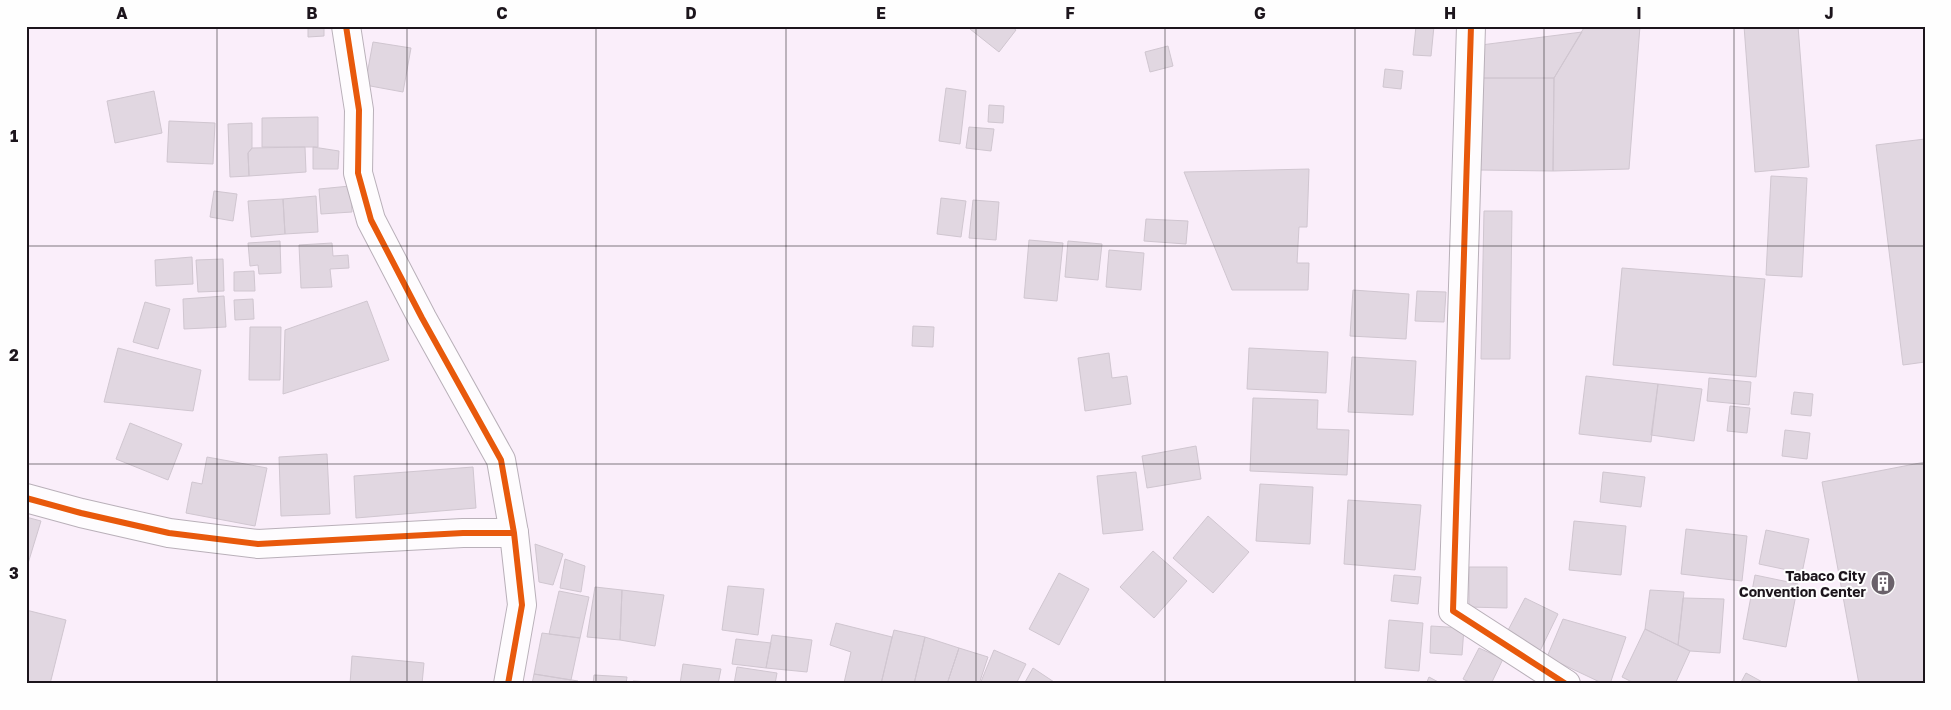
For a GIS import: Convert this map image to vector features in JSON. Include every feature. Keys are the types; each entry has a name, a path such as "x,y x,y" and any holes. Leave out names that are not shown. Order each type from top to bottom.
{"street":[{"path":"346,26 359,110 358,173 371,220 422,318 501,460 514,533 522,606 508,684"},
{"path":"1471,26 1453,611 1566,684"},
{"path":"26,498 169,533 258,544 463,533 514,533"}],"building":[{"path":"308,26 324,26 324,36 308,37"},
{"path":"971,26 1011,26 1016,30 999,52 970,29"},
{"path":"1416,26 1434,26 1431,56 1413,55"},
{"path":"1585,26 1640,26 1629,169 1553,171 1554,78"},
{"path":"1744,26 1798,26 1809,167 1755,172"},
{"path":"1582,32 1554,78 1480,78 1481,45"},
{"path":"373,42 411,48 403,92 365,85"},
{"path":"1168,46 1173,66 1150,72 1145,52"},
{"path":"1385,69 1403,71 1401,89 1383,87"},
{"path":"1480,78 1554,78 1553,171 1479,170"},
{"path":"946,88 966,91 960,144 939,141"},
{"path":"154,91 162,133 115,143 107,101"},
{"path":"989,105 1004,106 1003,123 988,122"},
{"path":"318,117 318,147 262,147 262,118"},
{"path":"169,121 215,123 213,164 167,162"},
{"path":"252,123 252,148 248,153 249,176 230,177 228,124"},
{"path":"969,127 994,129 991,151 966,148"},
{"path":"1925,139 1925,362 1903,365 1876,145"},
{"path":"305,147 306,172 249,176 248,153 252,148"},
{"path":"313,147 339,151 338,169 313,169"},
{"path":"1309,169 1307,227 1299,227 1297,263 1309,263 1308,290 1232,290 1184,172"},
{"path":"1771,176 1807,178 1802,277 1766,275"},
{"path":"350,186 352,212 321,214 319,189"},
{"path":"214,191 237,194 233,221 210,217"},
{"path":"316,196 318,232 285,234 283,199"},
{"path":"941,198 966,201 961,237 937,234"},
{"path":"283,199 285,234 251,237 248,201"},
{"path":"973,200 999,202 996,240 969,238"},
{"path":"1484,211 1512,211 1510,359 1481,359"},
{"path":"1146,219 1188,221 1186,244 1144,241"},
{"path":"1029,240 1063,243 1057,301 1024,298"},
{"path":"280,241 281,273 259,274 258,265 250,266 248,243"},
{"path":"1068,241 1102,244 1098,280 1065,277"},
{"path":"332,243 333,256 348,255 349,268 330,269 332,287 301,288 299,245"},
{"path":"1109,250 1144,253 1141,290 1106,287"},
{"path":"192,257 193,284 156,286 155,260"},
{"path":"223,259 224,291 198,292 196,260"},
{"path":"1622,268 1765,279 1756,377 1613,365"},
{"path":"254,271 255,291 234,291 234,272"},
{"path":"1353,290 1409,294 1406,339 1350,336"},
{"path":"1417,291 1446,292 1444,322 1415,321"},
{"path":"224,296 226,327 184,329 183,299"},
{"path":"253,299 254,319 235,320 234,300"},
{"path":"367,301 389,360 283,394 285,330"},
{"path":"145,302 170,309 158,349 133,342"},
{"path":"913,326 934,327 933,347 912,346"},
{"path":"250,327 281,327 280,380 249,380"},
{"path":"118,348 201,370 193,411 104,402"},
{"path":"1249,348 1328,352 1326,393 1247,389"},
{"path":"1109,353 1112,378 1127,376 1131,404 1085,411 1078,358"},
{"path":"1352,357 1416,361 1413,415 1348,412"},
{"path":"1586,376 1658,384 1651,442 1579,434"},
{"path":"1709,378 1751,382 1749,405 1707,401"},
{"path":"1658,384 1702,389 1694,441 1651,435"},
{"path":"1794,392 1813,394 1811,416 1791,414"},
{"path":"1253,398 1318,400 1317,429 1349,430 1347,475 1250,471"},
{"path":"1730,406 1750,408 1747,433 1727,431"},
{"path":"130,423 182,444 168,480 116,459"},
{"path":"1785,430 1810,433 1807,459 1782,456"},
{"path":"1196,446 1201,479 1147,488 1142,456"},
{"path":"327,454 330,514 281,516 279,457"},
{"path":"207,457 267,468 255,526 186,513 192,482 202,484"},
{"name":"Tabaco City Convention Center","path":"1925,462 1925,684 1859,684 1822,482"},
{"path":"473,467 476,508 356,518 354,476"},
{"path":"1136,472 1143,530 1103,534 1097,476"},
{"path":"1603,472 1645,477 1641,507 1600,502"},
{"path":"1260,484 1313,487 1310,544 1256,541"},
{"path":"1348,500 1421,505 1415,570 1344,564"},
{"path":"1208,516 1249,552 1213,593 1173,558"},
{"path":"26,517 41,521 26,570"},
{"path":"1574,521 1626,526 1621,575 1569,570"},
{"path":"1686,529 1747,536 1742,581 1681,574"},
{"path":"1766,530 1809,539 1802,573 1759,564"},
{"path":"535,544 563,554 553,585 539,582"},
{"path":"1153,551 1187,581 1154,618 1120,587"},
{"path":"565,559 585,566 581,592 560,588"},
{"path":"1469,567 1507,567 1507,608 1469,607"},
{"path":"1059,573 1089,589 1059,645 1029,629"},
{"path":"1394,575 1421,577 1418,604 1391,601"},
{"path":"1755,575 1798,584 1786,647 1743,639"},
{"path":"728,586 764,589 758,635 722,630"},
{"path":"595,587 622,590 620,640 587,637"},
{"path":"622,590 664,595 655,646 620,640"},
{"path":"1650,590 1684,592 1678,645 1645,629"},
{"path":"559,591 589,597 580,638 549,634"},
{"path":"1525,598 1558,614 1540,651 1506,634"},
{"path":"1683,598 1724,599 1720,653 1690,651 1678,645"},
{"path":"26,610 66,620 50,684 26,684"},
{"path":"1563,619 1626,637 1610,684 1604,684 1547,657"},
{"path":"1389,620 1423,623 1419,671 1385,668"},
{"path":"836,623 892,637 881,684 844,683 851,652 830,645"},
{"path":"1431,626 1464,628 1462,655 1430,653"},
{"path":"1645,629 1690,651 1675,684 1636,684 1622,677"},
{"path":"894,630 925,637 914,684 881,684"},
{"path":"542,633 580,638 571,680 534,674"},
{"path":"772,635 812,640 807,672 766,668"},
{"path":"925,637 959,648 947,684 914,684"},
{"path":"736,639 771,643 766,668 732,664"},
{"path":"959,648 988,657 979,684 947,684"},
{"path":"1479,648 1503,659 1491,684 1473,684 1463,679"},
{"path":"994,650 1026,664 1016,684 980,684"},
{"path":"352,656 424,663 422,684 350,684"},
{"path":"683,664 721,669 718,684 680,684"},
{"path":"737,667 777,673 775,684 734,684"},
{"path":"1033,668 1057,684 1024,684"},
{"path":"1746,673 1766,684 1740,684"},
{"path":"534,674 578,681 578,684 532,684"},
{"path":"594,675 627,677 626,684 593,684"},
{"path":"1429,677 1442,684 1426,684"},
{"path":"633,681 667,683 633,684"}],"cycle path":[{"path":"346,26 359,110 358,173 371,220 422,318 501,460 514,533 522,605 508,684"},
{"path":"1471,26 1453,611 1566,684"},
{"path":"26,498 169,533 258,544 463,533 514,533"}],"place":[{"name":"Tabaco City Convention Center","path":"1883,583"}]}
